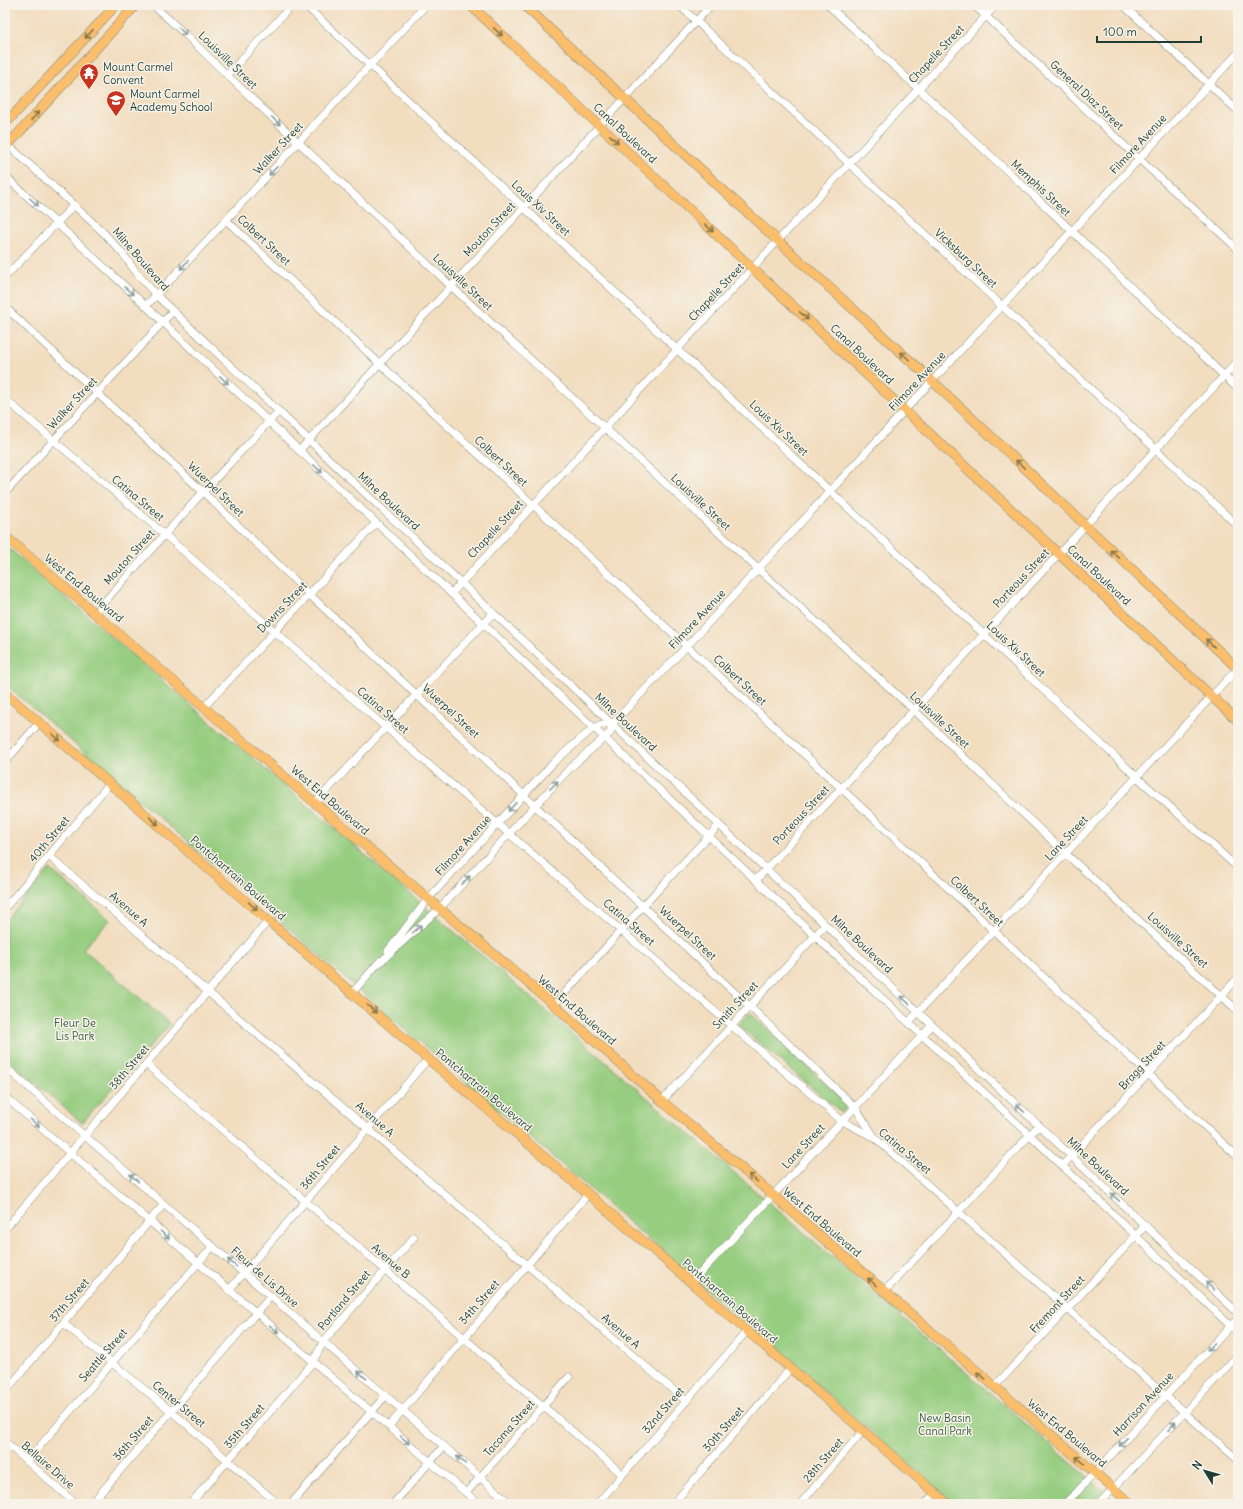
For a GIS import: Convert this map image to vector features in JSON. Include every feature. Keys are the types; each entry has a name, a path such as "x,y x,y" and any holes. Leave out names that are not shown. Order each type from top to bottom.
{"main road":[{"path":"5,124 116,5"},
{"path":"6,145 136,5"},
{"name":"Canal Boulevard","path":"470,5 1238,721"},
{"path":"524,5 778,241 932,381 1238,669"},
{"name":"West End Boulevard","path":"5,536 439,909 554,1005 662,1101 1131,1504"},
{"name":"Pontchartrain Boulevard","path":"5,693 353,992 428,1059 588,1194 948,1504"}],"street":[{"name":"Louisville Street","path":"153,5 451,286 758,569 914,710 1066,854 1238,1011"},
{"path":"227,75 292,5"},
{"name":"Louis Xiv Street","path":"305,5 1137,777 1238,868"},
{"name":"Walker Street","path":"146,306 426,5"},
{"name":"Vicksburg Street","path":"679,5 850,163 1001,307 1238,526"},
{"name":"Mouton Street","path":"299,450 711,5"},
{"name":"Memphis Street","path":"828,5 1072,231 1238,389"},
{"name":"General Diaz Street","path":"974,5 1238,250"},
{"name":"Chapelle Street","path":"451,594 996,5"},
{"path":"1123,5 1238,112"},
{"name":"Filmore Avenue","path":"377,965 439,909 535,804 570,768 610,733 612,724 687,646 1238,53"},
{"name":"Milne Boulevard","path":"6,145 74,205 123,254 139,276 173,312 309,439 355,485 612,724 1238,1313"},
{"path":"5,176 146,306 162,323 815,936 1030,1135 1238,1333"},
{"path":"5,277 74,205"},
{"name":"Colbert Street","path":"226,220 533,505 842,788 1238,1157"},
{"name":"Wuerpel Street","path":"5,307 750,1006 855,1107 876,1138"},
{"name":"Walker Street","path":"5,493 173,312"},
{"name":"Porteous Street","path":"756,880 1238,361"},
{"name":"Catina Street","path":"5,399 164,534 274,631 510,833 842,1121 876,1138 1238,1460"},
{"name":"Mouton Street","path":"95,612 202,492 279,411"},
{"name":"Downs Street","path":"204,707 376,523"},
{"path":"315,803 493,613"},
{"name":"Lane Street","path":"909,1022 1238,669"},
{"path":"5,762 39,723"},
{"name":"Filmore Avenue","path":"353,992 377,965 428,899 559,758 601,724 612,724"},
{"name":"40th Street","path":"5,908 110,783"},
{"path":"554,1005 643,906 719,825"},
{"name":"Avenue A","path":"49,856 686,1401"},
{"name":"38th Street","path":"5,1229 269,920"},
{"name":"Smith Street","path":"662,1101 825,925"},
{"name":"Bragg Street","path":"1062,1166 1238,978"},
{"name":"Lane Street","path":"691,1283 932,1025"},
{"name":"36th Street","path":"229,1290 428,1059"},
{"name":"Avenue B","path":"146,1064 622,1474"},
{"name":"Fleur de Lis Drive","path":"5,1068 511,1504"},
{"path":"5,1097 479,1504"},
{"path":"884,1292 1039,1125"},
{"name":"34th Street","path":"389,1426 526,1264 588,1194"},
{"name":"37th Street","path":"5,1392 164,1204"},
{"name":"Fremont Street","path":"994,1387 1146,1225"},
{"name":"Portland Street","path":"313,1362 323,1342 414,1237"},
{"name":"Seattle Street","path":"27,1461 213,1246"},
{"name":"36th Street","path":"91,1504 271,1296"},
{"name":"Harrison Avenue","path":"1064,1504 1238,1318"},
{"name":"Center Street","path":"63,1323 171,1411 278,1504"},
{"name":"32nd Street","path":"597,1504 746,1331"},
{"path":"1096,1504 1113,1489 1238,1355"},
{"name":"35th Street","path":"190,1504 313,1362"},
{"name":"30th Street","path":"673,1504 790,1369"},
{"name":"Tacoma Street","path":"466,1493 569,1377"},
{"path":"291,1504 386,1395"},
{"name":"28th Street","path":"800,1504 863,1431"},
{"name":"Bellaire Drive","path":"5,1442 76,1504"},
{"path":"393,1504 444,1446"},
{"path":"925,1504 935,1493"},
{"path":"493,1504 501,1495"}],"green space":[{"name":"New Basin Canal Park","path":"5,545 1119,1504 955,1504 5,684"},
{"name":"Fleur De Lis Park","path":"50,869 110,920 83,949 170,1024 82,1123 5,1057 5,921"},
{"path":"750,1013 848,1105 842,1113 738,1025"}],"place":[{"name":"Mount Carmel Convent","path":"89,90"},
{"name":"Mount Carmel Academy School","path":"116,117"}]}
